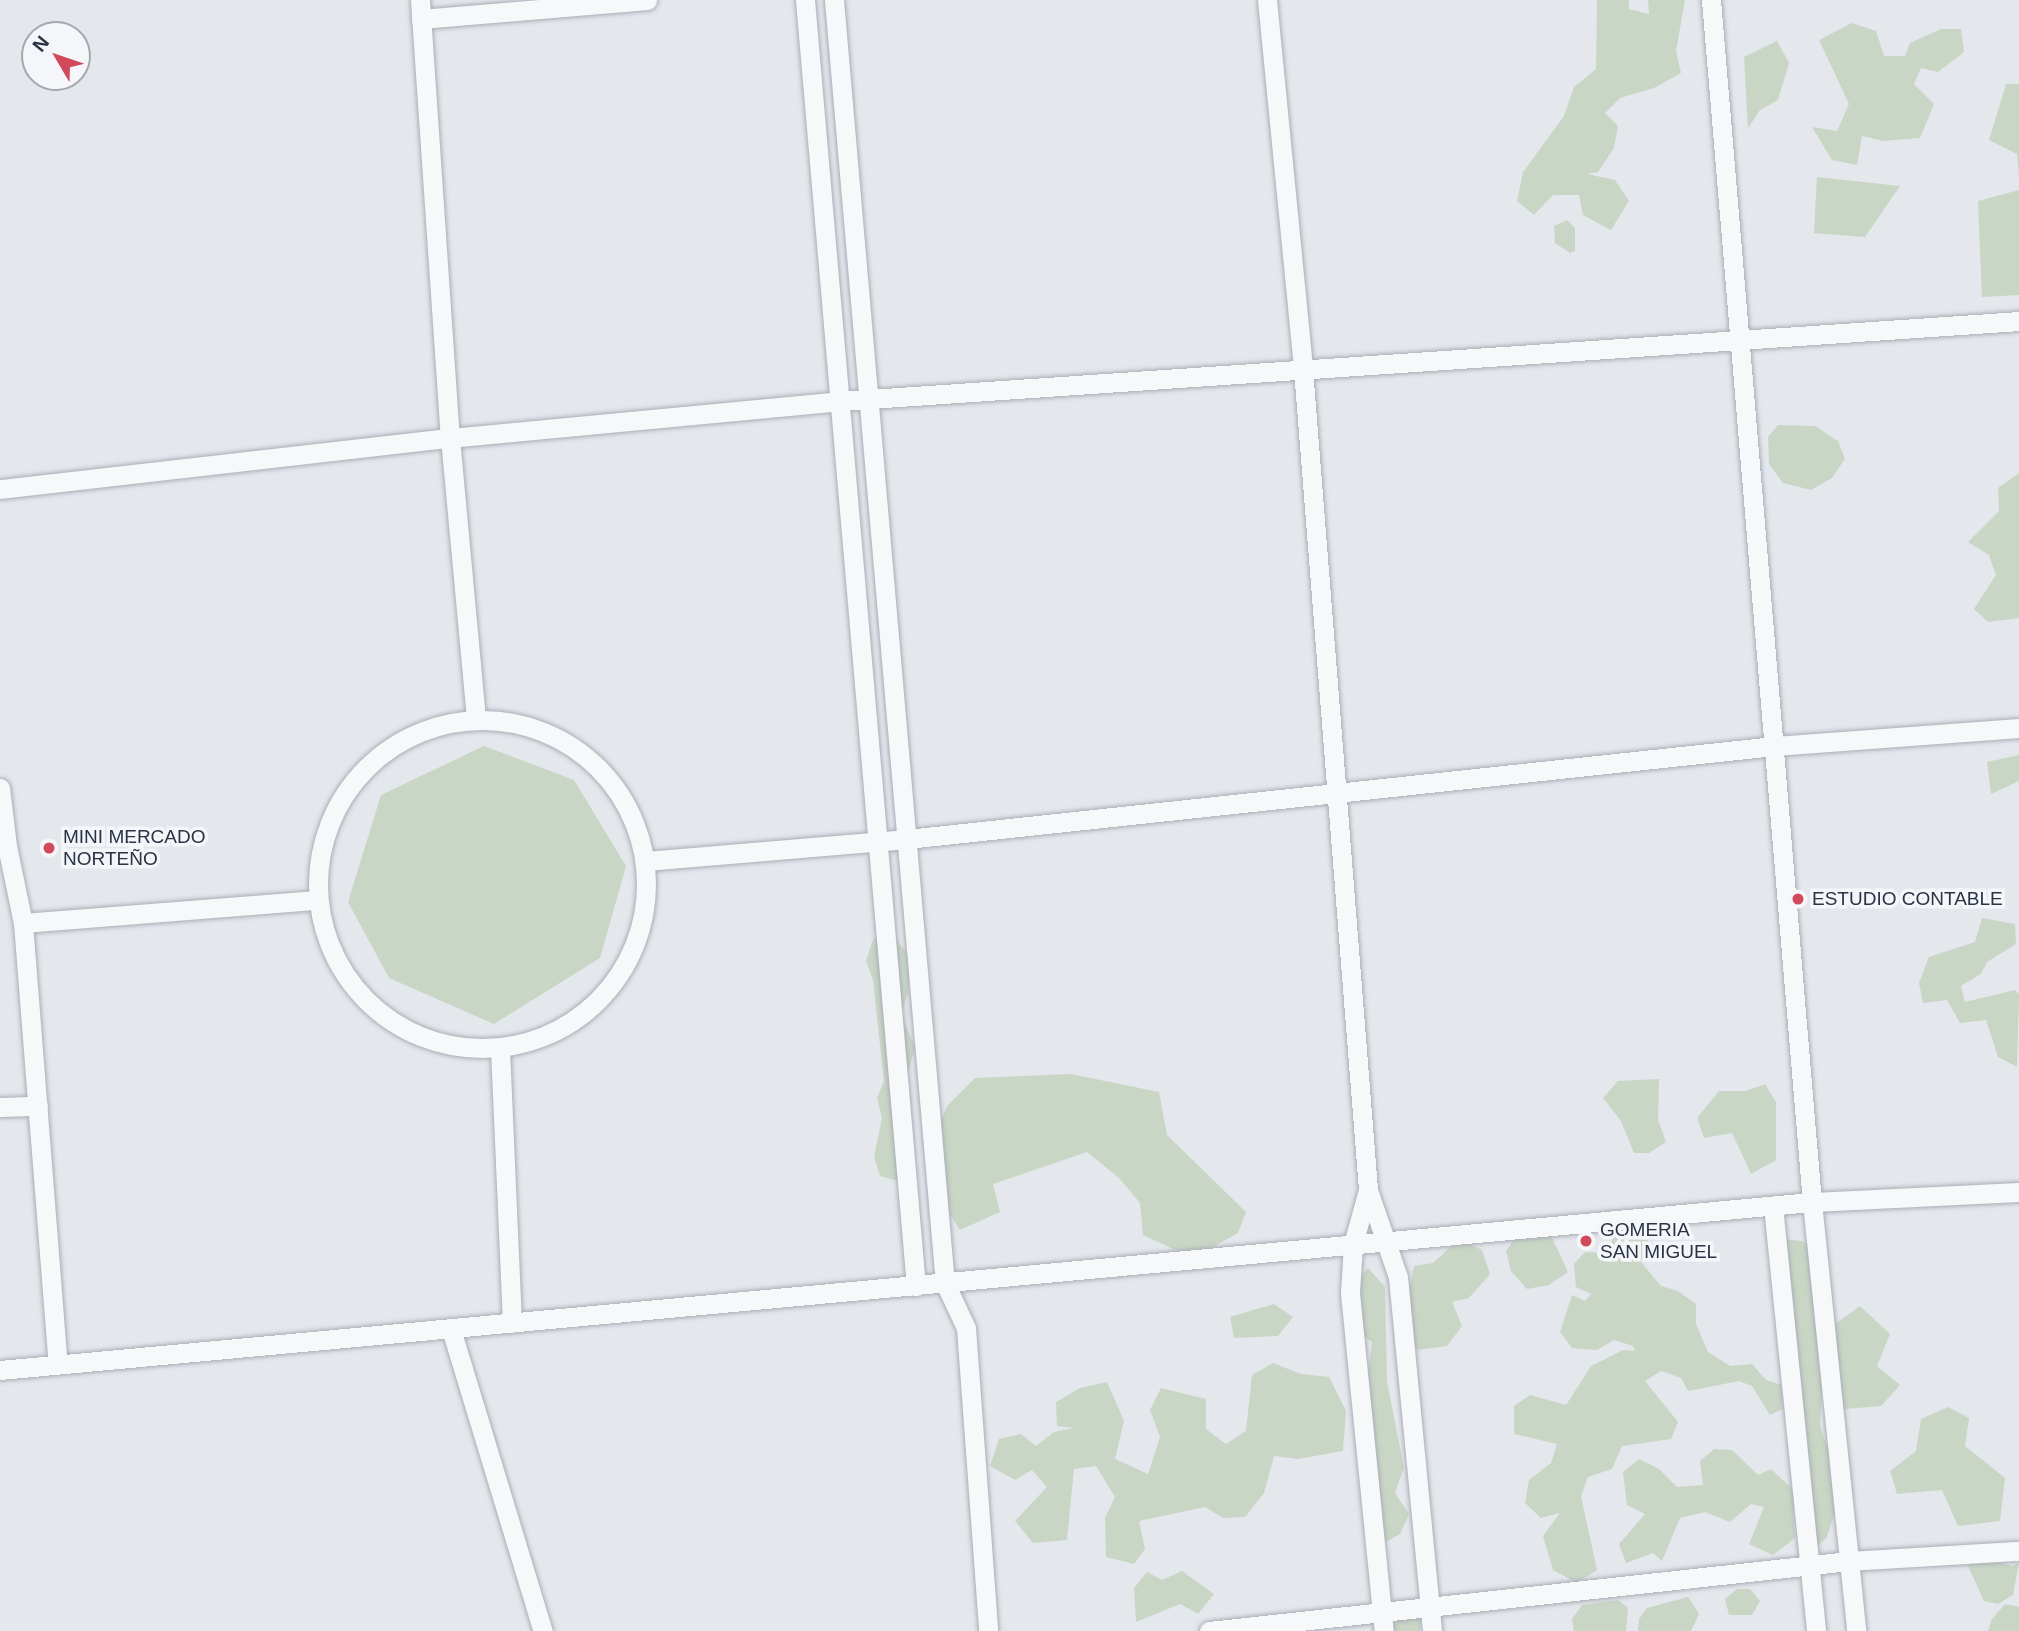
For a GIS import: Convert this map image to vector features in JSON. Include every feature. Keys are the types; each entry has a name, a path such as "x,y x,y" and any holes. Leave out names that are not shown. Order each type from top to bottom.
{"street":[{"path":"476,718 450,438 420,9 647,0"},
{"path":"805,0 916,1286"},
{"path":"834,0 945,1283 966,1328 988,1631"},
{"path":"1267,0 1303,369 1368,1190 1398,1277 1432,1631"},
{"path":"1711,0 1812,1202 1856,1631"},
{"path":"0,489 450,438 840,401 1738,337 2019,321"},
{"path":"476,718 524,724 569,742 606,774 626,804 646,862 645,914 627,964 603,995 551,1034 500,1049 448,1046 399,1028 358,995 330,951 317,900 321,846 342,797 368,766 423,730 476,718"},
{"path":"646,862 878,842 1774,746 2019,727"},
{"path":"0,788 4,846 23,923 58,1365"},
{"path":"23,923 317,900"},
{"path":"500,1049 512,1323"},
{"path":"0,1107 37,1106"},
{"path":"1368,1190 1353,1244 1350,1293 1383,1621"},
{"path":"0,1370 1812,1202 2019,1192"},
{"path":"1773,1206 1816,1631"},
{"path":"451,1329 543,1631"},
{"path":"1209,1631 1383,1621 1430,1607 1849,1561 2019,1551"}],"green space":[{"path":"1597,0 1629,0 1629,9 1649,14 1648,0 1685,0 1676,51 1681,73 1654,88 1620,98 1605,113 1618,126 1614,148 1598,172 1587,174 1615,180 1629,201 1611,230 1583,215 1579,195 1553,195 1534,215 1517,201 1523,172 1564,116 1574,87 1596,69"},
{"path":"1852,23 1876,31 1884,56 1905,56 1910,43 1941,29 1961,29 1964,52 1938,72 1921,68 1914,84 1934,104 1920,138 1883,141 1862,136 1857,165 1832,160 1812,127 1837,131 1849,104 1819,40"},
{"path":"1777,41 1789,63 1778,100 1760,110 1748,128 1744,57"},
{"path":"2006,84 2019,84 2019,177 2017,154 1989,140"},
{"path":"1817,177 1900,186 1865,237 1814,233"},
{"path":"2019,190 2019,295 1982,297 1978,201"},
{"path":"1567,220 1575,228 1575,251 1570,253 1555,243 1554,226"},
{"path":"1778,425 1815,426 1838,441 1845,459 1832,478 1811,490 1783,483 1769,464 1768,437"},
{"path":"2019,473 2019,618 1988,622 1974,609 1996,575 1989,555 1968,542 1999,511 1998,488"},
{"path":"484,746 574,780 626,866 600,958 494,1024 389,978 348,902 381,795"},
{"path":"2019,755 2019,781 1991,794 1987,762"},
{"path":"1982,918 2015,924 2016,944 1987,962 1981,974 1961,986 1965,1002 2015,990 2019,994 2017,1067 1998,1057 1986,1020 1960,1023 1947,1000 1923,1003 1919,983 1929,957 1975,942"},
{"path":"885,927 910,956 908,994 901,1013 915,1048 904,1087 898,1181 880,1176 874,1157 882,1118 877,1098 884,1081 873,980 866,961 872,942"},
{"path":"1071,1074 1159,1092 1167,1135 1246,1212 1238,1233 1193,1258 1143,1235 1140,1203 1119,1178 1087,1152 993,1184 1000,1212 960,1230 942,1202 931,1140 948,1105 975,1078"},
{"path":"1659,1079 1658,1120 1666,1142 1649,1153 1634,1153 1621,1121 1603,1098 1618,1081"},
{"path":"1765,1084 1776,1102 1776,1160 1751,1174 1732,1133 1704,1138 1697,1118 1719,1091 1746,1091"},
{"path":"1548,1229 1568,1272 1549,1285 1527,1289 1511,1271 1506,1251 1520,1231"},
{"path":"1616,1231 1636,1231 1648,1240 1641,1262 1661,1286 1678,1291 1696,1304 1696,1324 1708,1352 1730,1366 1752,1364 1766,1380 1782,1385 1783,1409 1770,1415 1752,1386 1739,1381 1688,1391 1681,1378 1661,1371 1645,1381 1678,1422 1671,1439 1622,1446 1612,1469 1588,1477 1581,1496 1597,1570 1577,1583 1553,1570 1543,1536 1560,1513 1541,1518 1525,1503 1529,1480 1551,1463 1557,1444 1514,1434 1514,1406 1530,1395 1566,1405 1591,1366 1623,1350 1635,1351 1633,1346 1614,1340 1597,1350 1572,1348 1560,1332 1572,1295 1585,1301 1591,1294 1576,1287 1574,1264 1585,1252 1607,1253"},
{"path":"1459,1239 1482,1250 1490,1274 1469,1298 1452,1302 1462,1326 1447,1346 1417,1350 1403,1322 1414,1266 1433,1263"},
{"path":"1781,1239 1802,1241 1817,1250 1823,1367 1820,1426 1831,1457 1838,1504 1826,1539 1817,1545 1804,1533 1801,1500 1793,1511 1795,1538 1773,1555 1749,1544 1764,1507 1751,1504 1730,1522 1705,1512 1680,1518 1662,1561 1653,1553 1626,1563 1619,1544 1645,1514 1627,1505 1623,1472 1639,1459 1659,1469 1677,1487 1703,1485 1700,1461 1714,1449 1732,1450 1758,1475 1771,1469 1801,1497 1799,1470 1808,1451 1796,1426"},
{"path":"1368,1268 1385,1287 1387,1381 1404,1468 1395,1493 1409,1514 1400,1534 1386,1542 1378,1528 1364,1405 1372,1342 1358,1333 1356,1282"},
{"path":"1274,1304 1293,1317 1278,1336 1234,1338 1230,1317"},
{"path":"1860,1306 1890,1334 1877,1366 1900,1385 1881,1406 1833,1410 1828,1361 1835,1324"},
{"path":"1273,1363 1301,1374 1329,1377 1346,1411 1343,1451 1298,1459 1274,1456 1264,1493 1245,1517 1223,1518 1205,1507 1139,1521 1145,1549 1134,1564 1106,1557 1105,1518 1115,1497 1096,1466 1074,1469 1067,1540 1033,1543 1015,1521 1047,1487 1032,1470 1015,1480 990,1466 999,1439 1021,1434 1036,1446 1054,1432 1074,1428 1057,1426 1056,1402 1080,1388 1107,1382 1124,1421 1115,1459 1148,1474 1160,1437 1150,1410 1161,1388 1206,1399 1206,1429 1226,1444 1246,1431 1252,1375"},
{"path":"1948,1407 1969,1418 1965,1446 2005,1478 2000,1521 1958,1526 1942,1490 1897,1494 1890,1471 1916,1451 1921,1419"},
{"path":"1978,1557 2012,1566 2019,1563 2013,1595 1998,1604 1984,1601 1968,1566"},
{"path":"1182,1571 1214,1594 1198,1614 1180,1604 1136,1622 1134,1588 1147,1572 1162,1580"},
{"path":"1737,1589 1750,1589 1760,1601 1752,1615 1729,1615 1725,1599"},
{"path":"1688,1597 1699,1614 1691,1631 1638,1631 1639,1619 1647,1608"},
{"path":"1618,1600 1628,1608 1626,1631 1574,1631 1572,1619 1582,1605"},
{"path":"2005,1604 2019,1607 2019,1631 1988,1631 1992,1619"},
{"path":"1402,1615 1420,1620 1420,1631 1390,1631"}],"place":[{"name":"MINI MERCADO NORTEÑO","path":"49,848"},
{"name":"ESTUDIO CONTABLE","path":"1798,899"},
{"name":"GOMERIA SAN MIGUEL","path":"1586,1241"}]}
